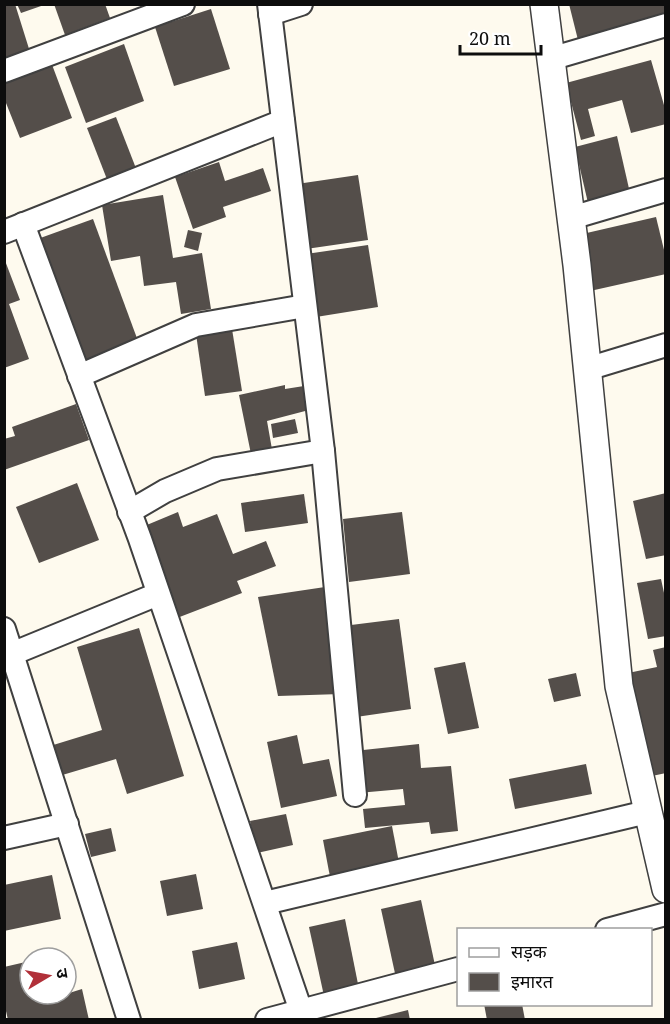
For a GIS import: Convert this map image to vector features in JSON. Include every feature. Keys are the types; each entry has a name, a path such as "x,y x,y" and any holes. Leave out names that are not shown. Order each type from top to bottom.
{"street":[{"path":"4,71 183,4"},
{"path":"301,4 270,9 323,451 355,795"},
{"path":"544,4 571,218 619,686 666,889"},
{"path":"550,58 666,25"},
{"path":"283,121 14,228 79,376 159,594 265,903 296,1014"},
{"path":"571,218 666,190"},
{"path":"79,376 196,325 305,306"},
{"path":"587,369 666,345"},
{"path":"129,512 185,480 217,469 250,461 323,451"},
{"path":"14,653 159,594"},
{"path":"4,629 14,653 129,1020"},
{"path":"265,903 647,812"},
{"path":"4,838 68,824"},
{"path":"614,928 666,914"},
{"path":"267,1020 457,970"}],"building":[{"path":"4,4 15,4 30,52 4,60"},
{"path":"17,4 44,4 44,5 21,13"},
{"path":"54,4 105,4 110,18 65,35"},
{"path":"569,4 666,4 666,20 579,44"},
{"path":"211,9 230,69 174,86 155,27"},
{"path":"124,44 144,101 86,123 65,67"},
{"path":"651,60 666,112 666,124 631,133 622,100 588,109 595,136 581,140 566,83"},
{"path":"51,62 72,118 20,138 4,98 4,80"},
{"path":"116,117 139,176 110,187 87,128"},
{"path":"617,136 630,193 588,203 575,147"},
{"path":"219,162 225,181 263,168 271,191 223,207 226,217 193,229 175,177"},
{"path":"358,175 368,240 306,249 297,184"},
{"path":"163,195 173,258 202,253 211,309 181,314 176,282 144,286 140,256 111,261 102,205"},
{"path":"656,217 666,258 666,274 590,291 578,235"},
{"path":"93,219 138,341 77,363 32,241"},
{"path":"188,230 202,233 198,251 184,247"},
{"path":"368,245 378,307 316,317 306,254"},
{"path":"4,258 20,300 9,304 29,359 4,368"},
{"path":"232,329 242,391 205,396 196,334"},
{"path":"285,385 285,389 304,386 309,410 267,421 273,455 252,459 239,395"},
{"path":"76,404 89,440 4,470 4,439 15,436 12,427"},
{"path":"295,419 298,433 273,438 271,424"},
{"path":"77,483 99,540 39,563 16,507"},
{"path":"666,493 666,555 646,559 633,501"},
{"path":"304,494 308,523 245,532 241,503"},
{"path":"178,512 183,527 217,514 233,554 266,541 276,566 237,581 242,593 177,618 142,527"},
{"path":"402,512 410,574 349,582 343,519"},
{"path":"661,579 666,602 666,636 648,639 637,583"},
{"path":"325,587 341,694 278,696 258,597"},
{"path":"399,619 411,709 356,717 343,626"},
{"path":"139,628 184,776 127,794 116,759 59,776 50,746 102,730 77,647"},
{"path":"666,647 666,773 652,776 628,673 657,667 653,650"},
{"path":"465,662 479,728 448,734 434,668"},
{"path":"576,673 581,696 554,702 548,679"},
{"path":"297,735 303,764 329,759 337,796 281,808 267,742"},
{"path":"419,744 421,768 451,766 458,831 431,834 429,822 365,828 363,809 405,805 403,789 358,793 354,751"},
{"path":"586,764 592,794 515,809 509,779"},
{"path":"286,814 293,845 257,853 250,821"},
{"path":"392,826 400,868 331,882 323,840"},
{"path":"111,828 116,851 91,857 85,834"},
{"path":"196,874 203,909 167,916 160,881"},
{"path":"52,875 61,919 4,931 4,885"},
{"path":"421,900 436,970 396,978 381,909"},
{"path":"345,919 359,989 324,996 309,927"},
{"path":"237,942 245,979 199,989 192,951"},
{"path":"18,964 18,1006 78,1006 78,990 82,989 89,1020 8,1020 4,1002 4,967"},
{"path":"484,1006 522,1006 525,1020 487,1020"},
{"path":"408,1010 410,1020 372,1020 372,1019"}]}
